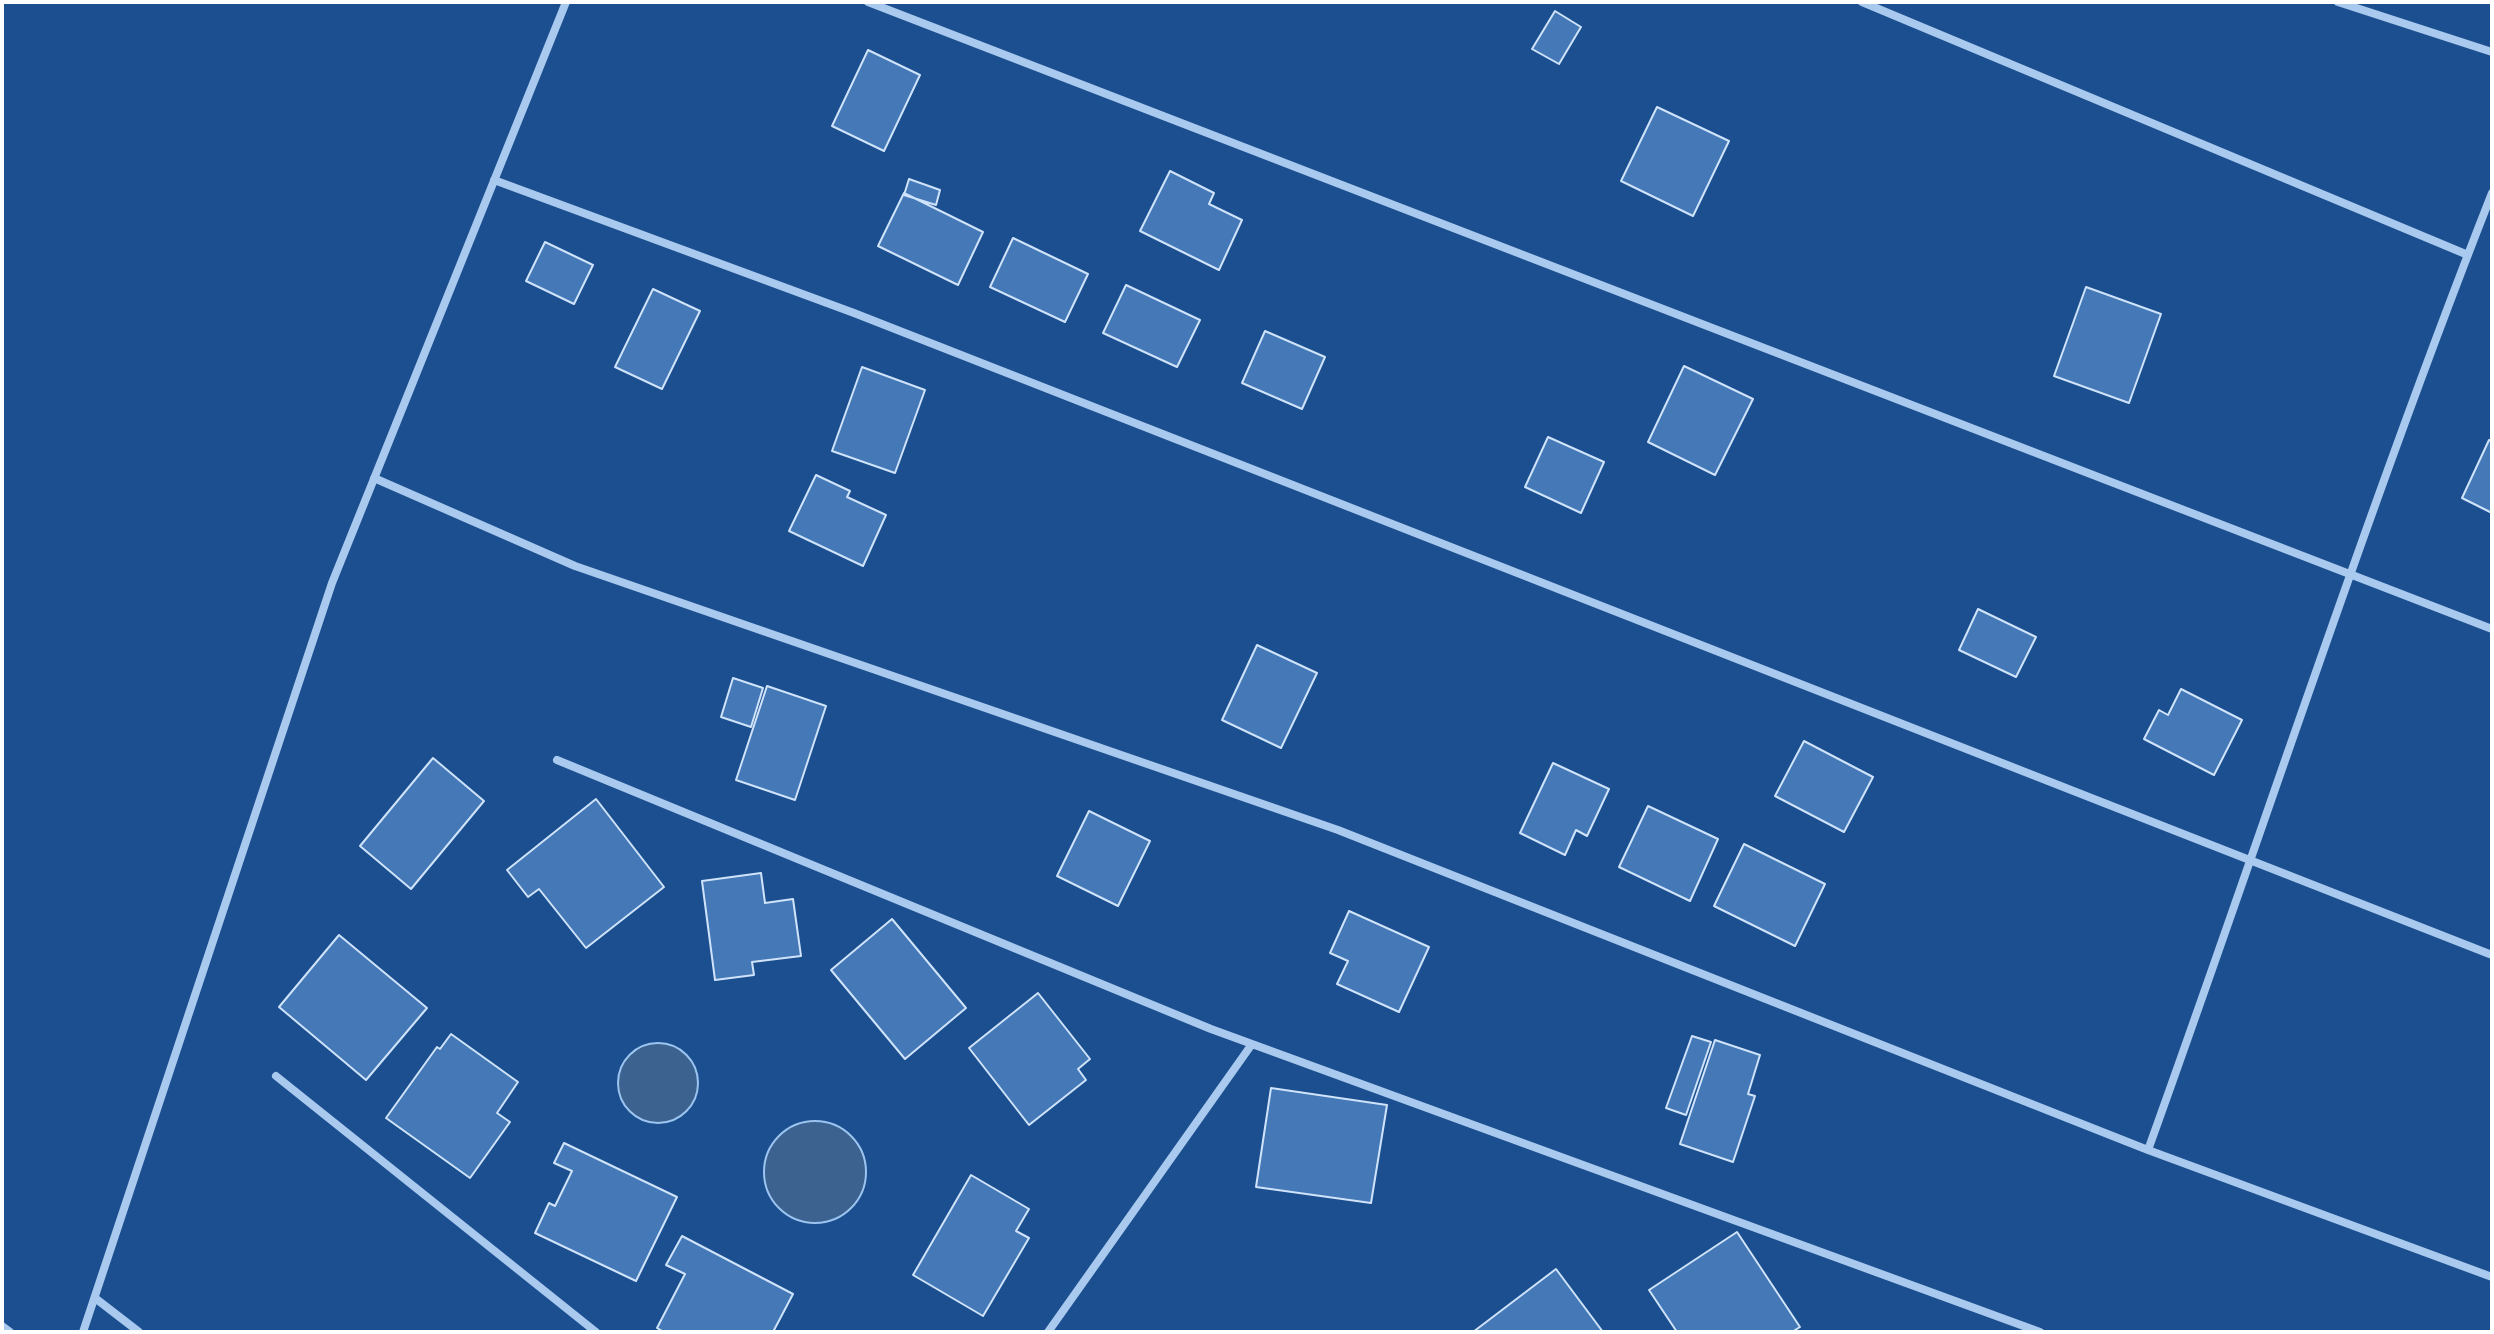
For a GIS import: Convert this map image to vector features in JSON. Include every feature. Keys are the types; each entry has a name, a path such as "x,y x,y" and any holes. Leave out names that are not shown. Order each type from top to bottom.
{"street":[{"path":"83,1332 332,583 566,2"},
{"path":"868,2 2492,629"},
{"path":"1862,2 2468,255"},
{"path":"2338,2 2492,52"},
{"path":"494,180 854,313 2492,955"},
{"path":"2148,1150 2252,862 2415,388 2492,193"},
{"path":"374,478 575,566 1338,830 2148,1150 2492,1277"},
{"path":"557,760 1252,1044 2040,1332"},
{"path":"1048,1332 1252,1044"},
{"path":"276,1076 596,1332"},
{"path":"95,1298 139,1332"},
{"path":"2,1326 10,1332"}],"water":[{"path":"658,1043 673,1046 686,1055 695,1068 698,1083 695,1098 686,1111 673,1120 658,1123 643,1120 630,1111 621,1098 618,1083 621,1068 630,1055 643,1046"},
{"path":"815,1121 835,1125 851,1136 862,1152 866,1172 862,1192 851,1208 835,1219 815,1223 795,1219 779,1208 768,1192 764,1172 768,1152 779,1136 795,1125"}],"building":[{"path":"1555,11 1581,27 1559,64 1532,49"},
{"path":"868,50 920,75 884,151 832,126"},
{"path":"1657,107 1729,141 1693,216 1621,181"},
{"path":"1170,171 1214,193 1209,204 1242,220 1219,270 1140,231"},
{"path":"909,179 940,190 936,205 904,195"},
{"path":"904,193 983,232 958,285 878,246"},
{"path":"1013,238 1088,274 1065,322 990,287"},
{"path":"545,242 593,265 574,304 526,281"},
{"path":"1126,285 1200,320 1177,367 1103,333"},
{"path":"2086,287 2161,314 2129,403 2054,376"},
{"path":"653,289 700,311 662,389 615,367"},
{"path":"1265,331 1325,357 1302,409 1242,383"},
{"path":"1684,366 1753,399 1715,475 1648,442"},
{"path":"862,367 925,390 895,473 832,451"},
{"path":"1548,437 1604,462 1581,513 1525,487"},
{"path":"2489,440 2492,441 2492,513 2462,498"},
{"path":"816,475 850,491 847,497 886,515 863,566 789,531"},
{"path":"1978,609 2036,637 2016,677 1959,650"},
{"path":"1257,645 1317,673 1281,748 1222,720"},
{"path":"733,678 763,688 751,727 721,717"},
{"path":"767,686 826,706 795,800 736,780"},
{"path":"2181,689 2242,720 2214,775 2144,739 2159,710 2168,715"},
{"path":"1804,741 1873,777 1844,832 1775,796"},
{"path":"433,758 484,801 411,889 360,846"},
{"path":"1553,763 1609,789 1587,836 1576,830 1565,855 1520,833"},
{"path":"596,799 664,887 586,948 539,889 528,897 507,870"},
{"path":"1648,806 1718,839 1690,901 1619,867"},
{"path":"1089,811 1150,841 1118,906 1057,876"},
{"path":"1744,844 1825,884 1795,946 1714,906"},
{"path":"761,873 765,903 793,899 801,956 752,962 754,975 715,980 702,881"},
{"path":"1349,911 1429,947 1399,1012 1337,984 1348,961 1330,953"},
{"path":"892,919 966,1008 905,1059 831,970"},
{"path":"339,935 427,1008 366,1080 279,1007"},
{"path":"1038,993 1090,1059 1078,1069 1086,1080 1029,1125 969,1048"},
{"path":"451,1034 518,1082 497,1113 510,1122 470,1178 386,1118 437,1047 440,1049"},
{"path":"1692,1036 1711,1042 1686,1115 1666,1108"},
{"path":"1715,1040 1760,1055 1748,1094 1755,1096 1733,1162 1680,1144"},
{"path":"1271,1088 1387,1105 1371,1203 1256,1187"},
{"path":"564,1143 677,1197 636,1281 535,1233 549,1203 555,1206 572,1171 554,1163"},
{"path":"971,1175 1029,1209 1016,1231 1029,1238 983,1316 913,1275"},
{"path":"1737,1232 1800,1327 1792,1332 1677,1332 1649,1290"},
{"path":"682,1236 793,1294 773,1332 664,1332 657,1328 685,1274 666,1265"},
{"path":"1556,1269 1603,1332 1473,1332"}]}
